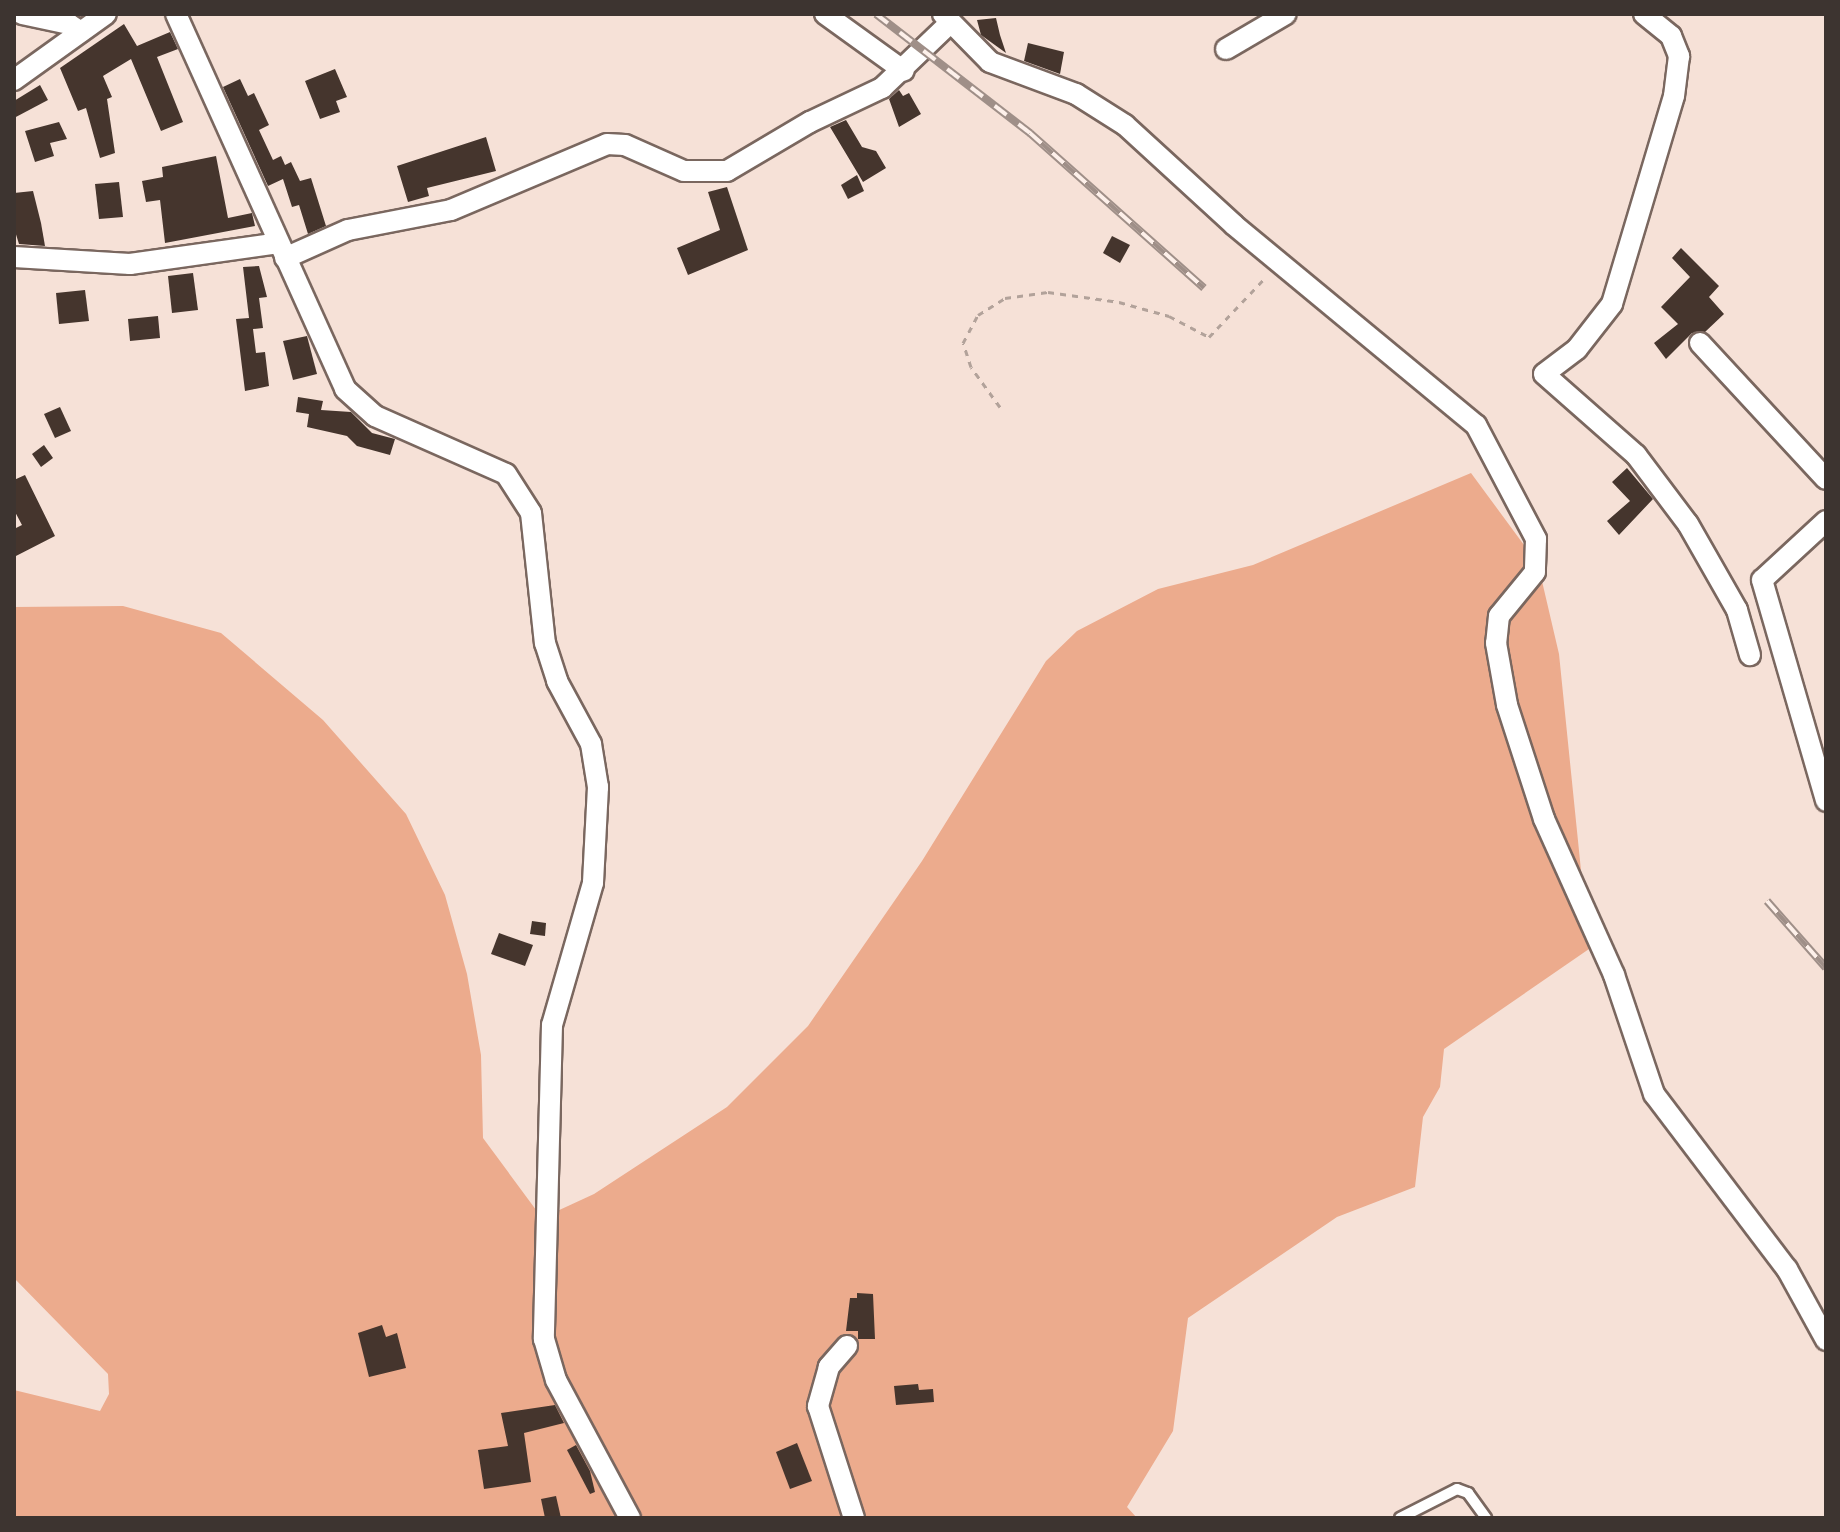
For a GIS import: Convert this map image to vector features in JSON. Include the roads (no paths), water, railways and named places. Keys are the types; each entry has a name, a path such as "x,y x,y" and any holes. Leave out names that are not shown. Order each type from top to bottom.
{"street":[{"path":"22,14 69,24 81,32"},
{"path":"14,80 106,14"},
{"path":"176,14 350,396 375,416 506,474 531,513 545,643 557,681 591,744 597,772 593,883 552,1025 544,1339 556,1380 630,1518"},
{"path":"825,14 904,71"},
{"path":"1226,49 1286,14"},
{"path":"1644,14 1671,36 1679,56 1674,96 1612,304 1577,349 1544,374 1636,455 1688,524 1737,610 1750,655"},
{"path":"14,257 130,264 282,250 348,230 451,210 607,144 625,145 684,171 727,171 904,71 946,18 1008,72 1076,94 1125,125 1281,264 1476,425 1530,524 1539,553 1535,572 1499,616 1496,643 1507,705 1544,819 1609,962 1654,1094 1787,1269 1826,1340"},
{"path":"1700,343 1826,479"},
{"path":"1826,521 1762,580 1826,801"},
{"path":"847,1346 829,1367 818,1406 854,1518"}],"lane":[{"path":"1400,1518 1457,1489 1468,1493 1486,1518"}],"railway":[{"path":"876,14 1030,133 1204,288"},
{"path":"1767,901 1826,968"}]}
